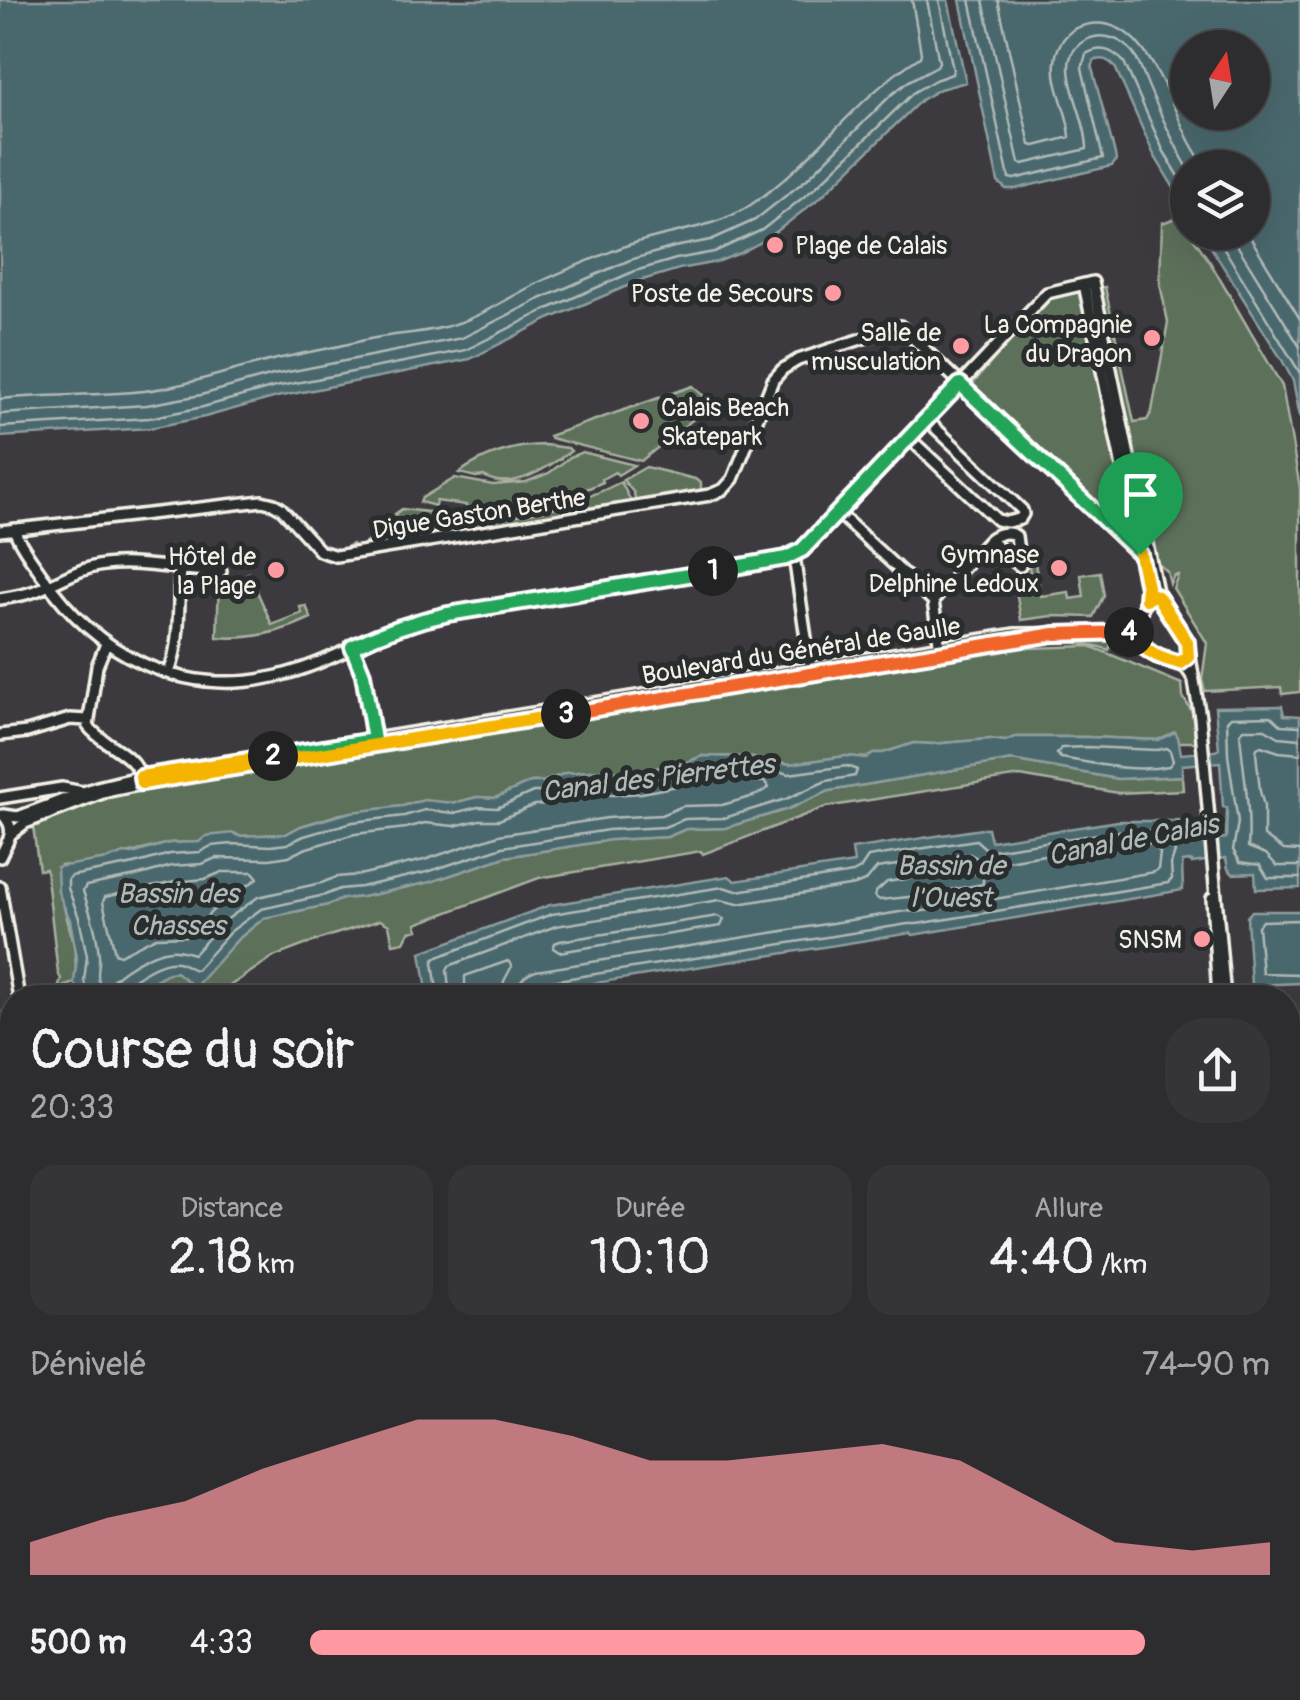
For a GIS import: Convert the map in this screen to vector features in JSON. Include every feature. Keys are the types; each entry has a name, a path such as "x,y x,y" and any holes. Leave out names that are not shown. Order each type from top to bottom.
{"street":[{"path":"14,529 49,585 74,616 106,644 169,673 220,682 264,679 306,667 389,630 448,614 794,556 1047,294 1088,283"},
{"path":"1088,283 1147,587 1133,632 1154,655 1180,663 1194,684"},
{"path":"1088,283 1158,597 1189,651 1202,739 1212,916 1220,985"},
{"name":"Digue Gaston Berthe","path":"0,531 262,501 281,508 320,551 342,556 710,495 724,489 733,479 770,386 782,369 900,326 960,384"},
{"path":"960,384 1140,554"},
{"path":"910,438 997,520 1020,519 1022,510 926,420"},
{"path":"838,514 933,601 941,650"},
{"path":"933,601 989,540"},
{"path":"794,556 811,671"},
{"path":"0,599 31,593 70,574 101,566 139,564 221,571"},
{"path":"169,673 180,570"},
{"path":"1146,599 1158,597"},
{"name":"Boulevard du Général de Gaulle","path":"2,814 18,817 108,784 1021,634 1133,632"},
{"path":"106,644 98,660 88,726 134,762 142,780"},
{"path":"352,647 363,674 374,743"},
{"path":"1180,663 1187,659 1189,651"},
{"path":"0,735 28,732 70,719 88,720"},
{"name":"Boulevard du Général de Gaulle","path":"11,834 25,823 142,780"},
{"name":"Boulevard du Général de Gaulle","path":"0,798 65,788 83,792"},
{"path":"1,851 11,834 2,814"},
{"path":"0,887 16,985"}],"green space":[{"path":"1170,220 1170,250 1202,250 1282,386 1300,488 1300,692 1282,694 1281,687 1205,691 1202,680 1207,643 1173,588 1178,575 1170,584 1167,572 971,386 1049,298 1105,287 1134,422 1147,420 1152,411 1168,322 1160,284 1162,223"},
{"name":"Calais Beach Skatepark","path":"693,386 711,405 641,461 549,436"},
{"path":"545,445 571,451 518,480 506,482 459,473 500,452"},
{"path":"582,452 634,465 586,489 519,507 466,510 466,505 436,501 435,506 420,502 455,478 493,485 526,482"},
{"path":"646,467 695,479 701,483 701,494 636,505 634,493 623,480"},
{"path":"621,482 630,506 445,536 443,533 444,525 451,525 452,515 496,517 539,512"},
{"path":"402,509 437,513 440,537 347,552 348,546 352,544 357,549 398,520 395,514"},
{"path":"1033,552 1041,596 1069,592 1070,599 1084,597 1081,575 1100,572 1104,595 1093,617 1021,620 1014,579 1030,572 1027,553"},
{"path":"249,573 272,625 302,613 300,607 306,606 311,618 265,634 217,637 219,582 248,584"},
{"path":"1068,637 1113,637 1109,650 1090,644 1070,642 1029,648 1090,646 1182,684 1183,697 1192,712 1196,742 1179,742 1175,732 1158,740 1016,737 1005,741 914,743 866,758 846,756 790,764 702,756 640,771 566,773 531,782 495,798 415,802 341,814 286,834 234,833 61,865 62,899 76,960 74,983 59,985 46,869 39,870 33,826 126,790"},
{"path":"1012,760 1118,779 1182,776 1183,790 1118,793 1020,776 826,807 703,854 701,851 539,878 416,924 418,930 409,932 404,942 393,944 389,925 380,920 273,957 231,985 196,985 237,940 264,918 430,882 505,857 610,840 667,837 686,829 725,828 788,809 829,791"},
{"path":"176,972 194,985 146,985 168,973"}],"water":[{"path":"0,0 948,0 966,82 940,89 921,100 822,196 767,239 717,262 639,281 549,319 470,359 277,397 150,428 0,437"},
{"path":"960,0 1300,0 1300,417 1293,381 1213,250 1270,250 1270,150 1170,150 1170,182 1115,67 1100,59 1094,61 1092,68 1116,161 1112,166 1006,189 998,182"},
{"path":"1282,706 1284,715 1300,716 1300,888 1256,889 1255,873 1233,874 1226,858 1182,862 1183,890 913,935 584,985 426,985 421,952 550,905 729,876 735,881 854,863 852,849 988,828 991,841 1118,821 1179,821 1180,843 1226,838 1227,808 1223,807 1220,762 1182,765 1182,776 1118,779 1012,760 829,791 788,809 725,828 686,829 667,837 610,840 505,857 430,882 264,918 237,940 197,985 176,972 146,985 74,983 77,958 70,920 58,892 57,867 132,854 169,843 199,842 206,836 286,834 351,812 424,800 454,803 477,797 495,798 531,782 566,773 640,771 702,756 790,764 846,756 866,758 914,743 1005,741 1016,737 1158,740 1175,732 1181,754 1215,751 1219,749 1215,707"},
{"path":"1252,911 1300,911 1300,983 1251,985 1247,917"}],"place":[{"name":"Plage de Calais","path":"775,245"},
{"name":"Poste de Secours","path":"833,293"},
{"name":"La Compagnie du Dragon","path":"1152,338"},
{"name":"Salle de musculation","path":"961,346"},
{"name":"Calais Beach Skatepark","path":"641,421"},
{"name":"Gymnase Delphine Ledoux","path":"1059,568"},
{"name":"Hôtel de la Plage","path":"276,570"},
{"name":"SNSM","path":"1202,939"}],"route":[{"path":"960,384 1140,554 1146,599 1158,597 1187,642 1189,651 1184,662 1154,655 1133,632 1067,632 142,783 141,777 374,740 363,674 352,647 389,630 448,614 794,556 960,384"}],"water label":[{"name":"Canal des Pierrettes","path":"658,777"},
{"name":"Canal de Calais","path":"1133,839"},
{"name":"Bassin de l'Ouest","path":"951,881"},
{"name":"Bassin des Chasses","path":"178,909"}]}
